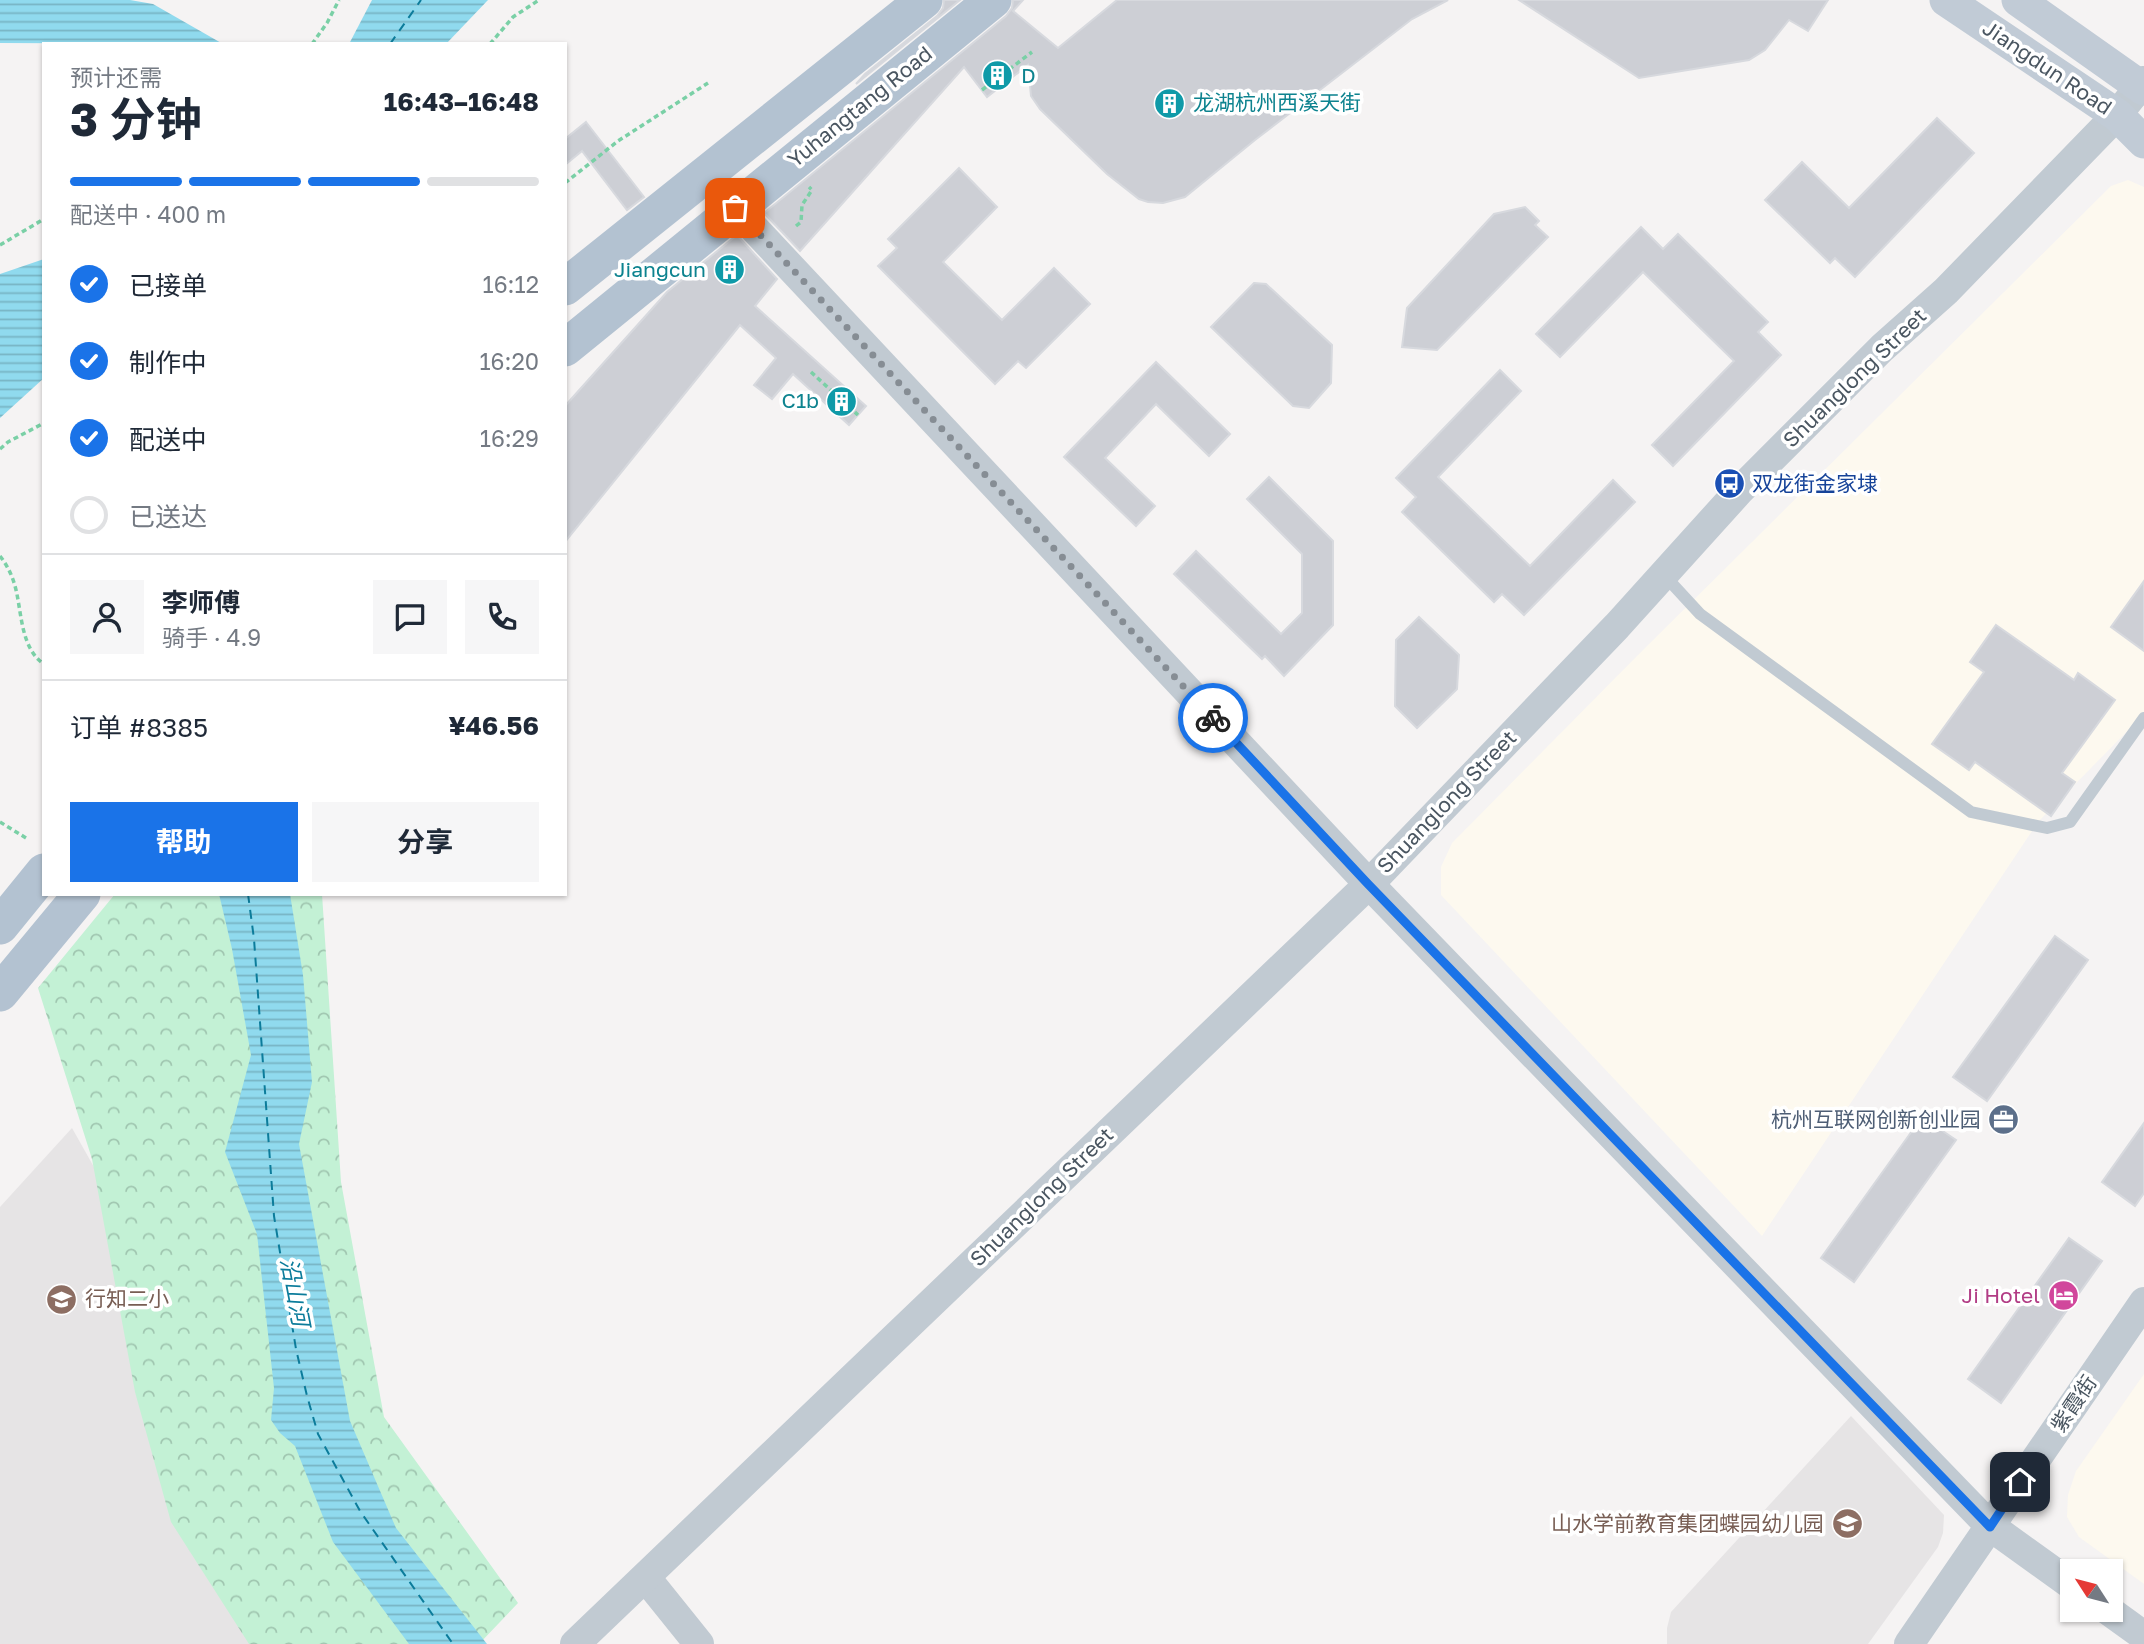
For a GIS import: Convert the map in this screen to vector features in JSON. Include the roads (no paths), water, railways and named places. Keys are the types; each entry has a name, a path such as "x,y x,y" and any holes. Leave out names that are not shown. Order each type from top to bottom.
{"main road":[{"name":"Yuhangtang Road","path":"567,285 923,0"},
{"name":"Yuhangtang Road","path":"567,346 993,0"},
{"name":"Jiangdun Road","path":"1946,0 2117,115 2144,142"},
{"name":"Jiangdun Road","path":"2018,0 2143,85"},
{"path":"0,926 42,874"},
{"path":"0,993 80,896"}],"street":[{"name":"Shuanglong Street","path":"575,1644 1368,884 1617,626 1739,491 1882,348 1946,291 2143,85"},
{"path":"735,208 1368,884 1990,1527 2060,1577"},
{"name":"紫霞街","path":"1909,1644 2144,1302"},
{"path":"646,1578 699,1644"},
{"path":"2123,1621 2144,1636"}],"lane":[{"path":"1664,574 1700,614 1971,812 2047,828 2070,822 2144,718"}],"water":[{"path":"0,0 130,0 153,4 220,42 42,42 0,43"},
{"path":"372,0 488,0 448,42 350,42"},
{"path":"42,260 42,380 0,418 0,274"},
{"name":"沿山河","path":"219,896 290,896 303,975 312,1082 299,1144 350,1421 396,1528 487,1644 409,1644 333,1542 295,1446 280,1433 271,1420 274,1388 257,1234 225,1152 251,1055"}],"place":[{"name":"D","path":"998,76"},
{"name":"龙湖杭州西溪天街","path":"1170,103"},
{"name":"Jiangcun","path":"729,270"},
{"name":"C1b","path":"842,401"},
{"name":"双龙街金家埭","path":"1729,484"},
{"name":"杭州互联网创新创业园","path":"2004,1120"},
{"name":"Ji Hotel","path":"2063,1296"},
{"name":"行知二小","path":"62,1299"},
{"name":"山水学前教育集团蝶园幼儿园","path":"1847,1524"}]}
